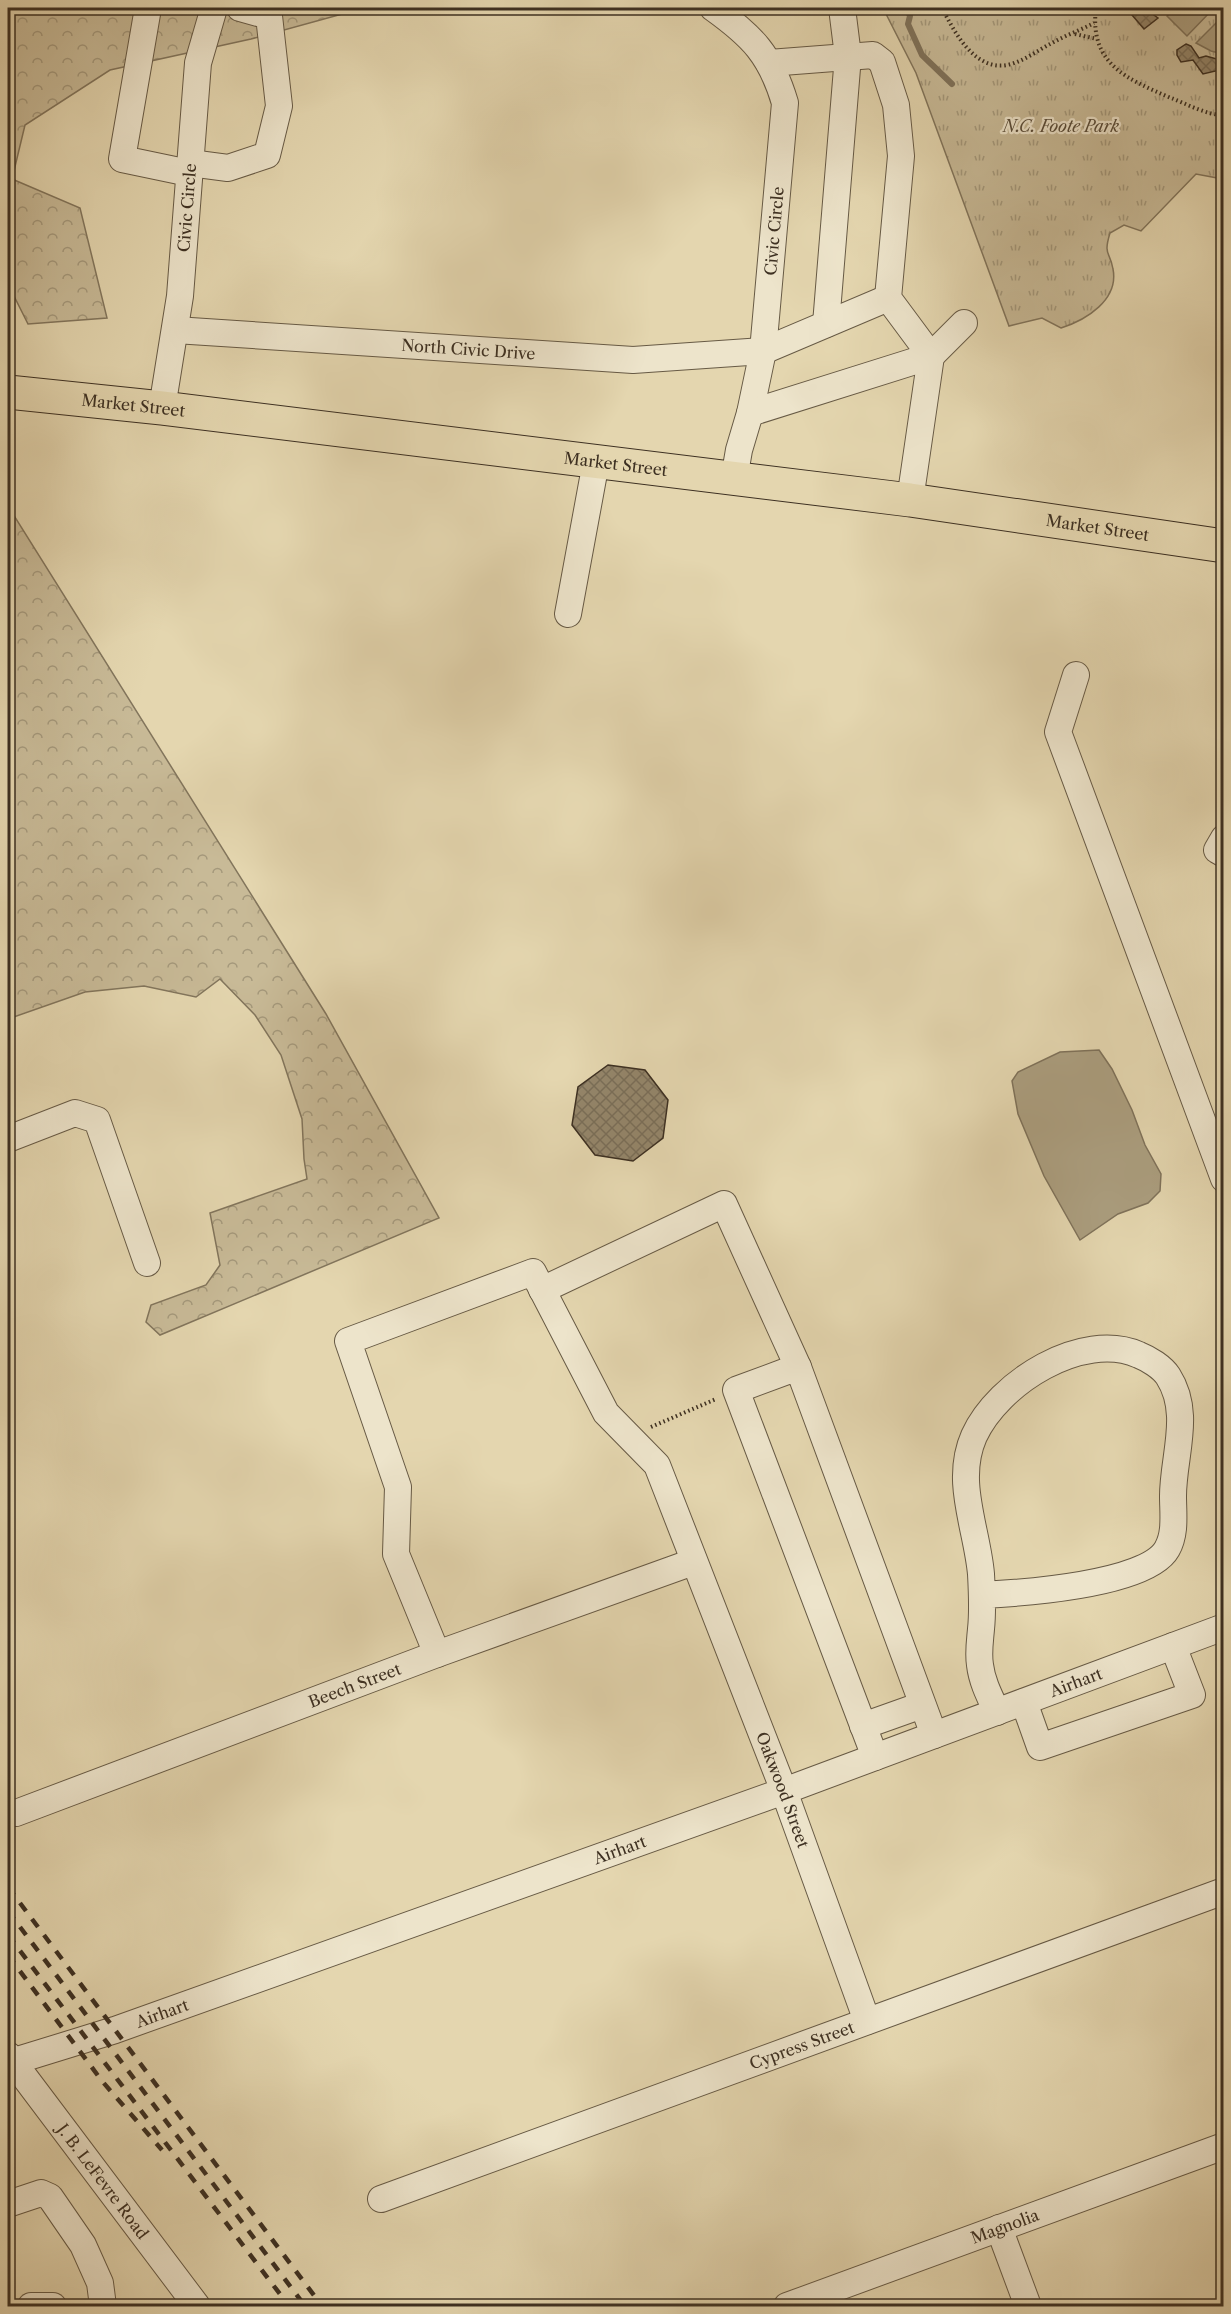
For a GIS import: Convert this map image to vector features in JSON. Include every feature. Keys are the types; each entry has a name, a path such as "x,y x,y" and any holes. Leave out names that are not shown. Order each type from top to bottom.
{"main road":[{"name":"Market Street","path":"8,392 162,408 910,500 1224,546"}],"street":[{"path":"148,8 122,159 190,168 228,168 267,155 279,106 269,16 240,8"},
{"name":"Civic Circle","path":"162,408 180,296 198,63 214,8"},
{"name":"Civic Circle","path":"713,8 761,49 777,76 785,102 763,351 734,479"},
{"path":"826,324 848,56 842,8"},
{"path":"769,63 873,55 882,62 896,105 901,156 888,298 931,356 910,500"},
{"name":"North Civic Drive","path":"175,330 633,360 763,351 888,298"},
{"path":"750,413 931,356 964,323"},
{"path":"568,614 596,462"},
{"path":"1076,675 1058,732 1224,1179"},
{"path":"1224,837 1217,850 1224,854"},
{"path":"8,1138 75,1113 97,1120 147,1263"},
{"path":"437,1654 396,1554 398,1487 348,1341 532,1272 542,1290 724,1204 798,1367 934,1735"},
{"name":"Oakwood Street","path":"542,1290 606,1413 657,1465 784,1791 867,2021"},
{"path":"982,1595 1036,1592 1093,1582 1156,1563 1167,1549 1174,1526 1173,1492 1180,1445 1180,1405 1168,1375 1150,1360 1129,1351 1105,1348 1082,1351 1049,1364 1014,1386 990,1409 974,1436 966,1462 966,1495 981,1573 980,1665 984,1682 997,1712"},
{"path":"798,1367 736,1390 875,1757"},
{"name":"Beech Street","path":"16,1813 437,1654 693,1562"},
{"name":"Airhart","path":"9,2060 108,2032 784,1791 1224,1628"},
{"path":"1024,1702 1040,1747 1192,1695 1173,1646"},
{"path":"863,1726 922,1706"},
{"name":"Cypress Street","path":"381,2199 1224,1891"},
{"name":"J. B. LeFevre Road","path":"9,2060 197,2307"},
{"name":"Magnolia","path":"787,2307 1224,2146"},
{"path":"8,2204 41,2193 50,2197 83,2245 100,2283 103,2307"},
{"path":"999,2228 1028,2307"},
{"path":"31,2307 43,2305 52,2307"}],"path":[{"path":"942,8 965,46 986,62 997,66 1018,62 1056,40 1074,34 1094,23"},
{"path":"1096,8 1094,23 1097,39 1115,69 1128,79 1185,104 1217,115 1224,115"},
{"path":"1074,34 1097,39"},
{"path":"629,1437 736,1390"}],"green space":[{"path":"8,8 364,8 251,39 110,70 25,125 12,179 80,208 107,318 28,324 8,284"},
{"name":"N.C. Foote Park","path":"883,8 1223,8 1223,179 1196,174 1141,231 1124,225 1110,233 1107,250 1112,263 1114,280 1106,299 1090,314 1061,328 1042,318 1009,326 916,73"},
{"path":"8,506 326,1014 439,1218 160,1335 146,1322 151,1305 206,1285 220,1265 210,1213 307,1179 302,1119 281,1055 255,1015 220,979 196,997 144,986 85,992 8,1019"}],"shaded area":[{"path":"1176,8 1214,8 1187,36 1167,16"},
{"path":"1223,16 1223,54 1196,43"},
{"path":"1099,1050 1112,1069 1132,1110 1145,1145 1161,1174 1160,1191 1148,1203 1118,1214 1080,1240 1044,1176 1018,1114 1012,1081 1018,1072 1060,1052"}],"building":[{"path":"1126,8 1144,8 1158,18 1144,29"},
{"path":"1186,44 1191,46 1199,58 1206,56 1224,61 1224,69 1203,74 1193,60 1181,62 1177,50"},
{"path":"608,1065 645,1070 668,1100 663,1138 633,1161 595,1155 572,1125 578,1087"}],"waterway":[{"path":"906,8 910,16 908,24 922,55 952,84"}],"railway":[{"path":"8,1887 322,2306"},
{"path":"8,1911 305,2306"},
{"path":"8,1935 289,2306"},
{"path":"8,1955 102,2081 162,2150"}]}
